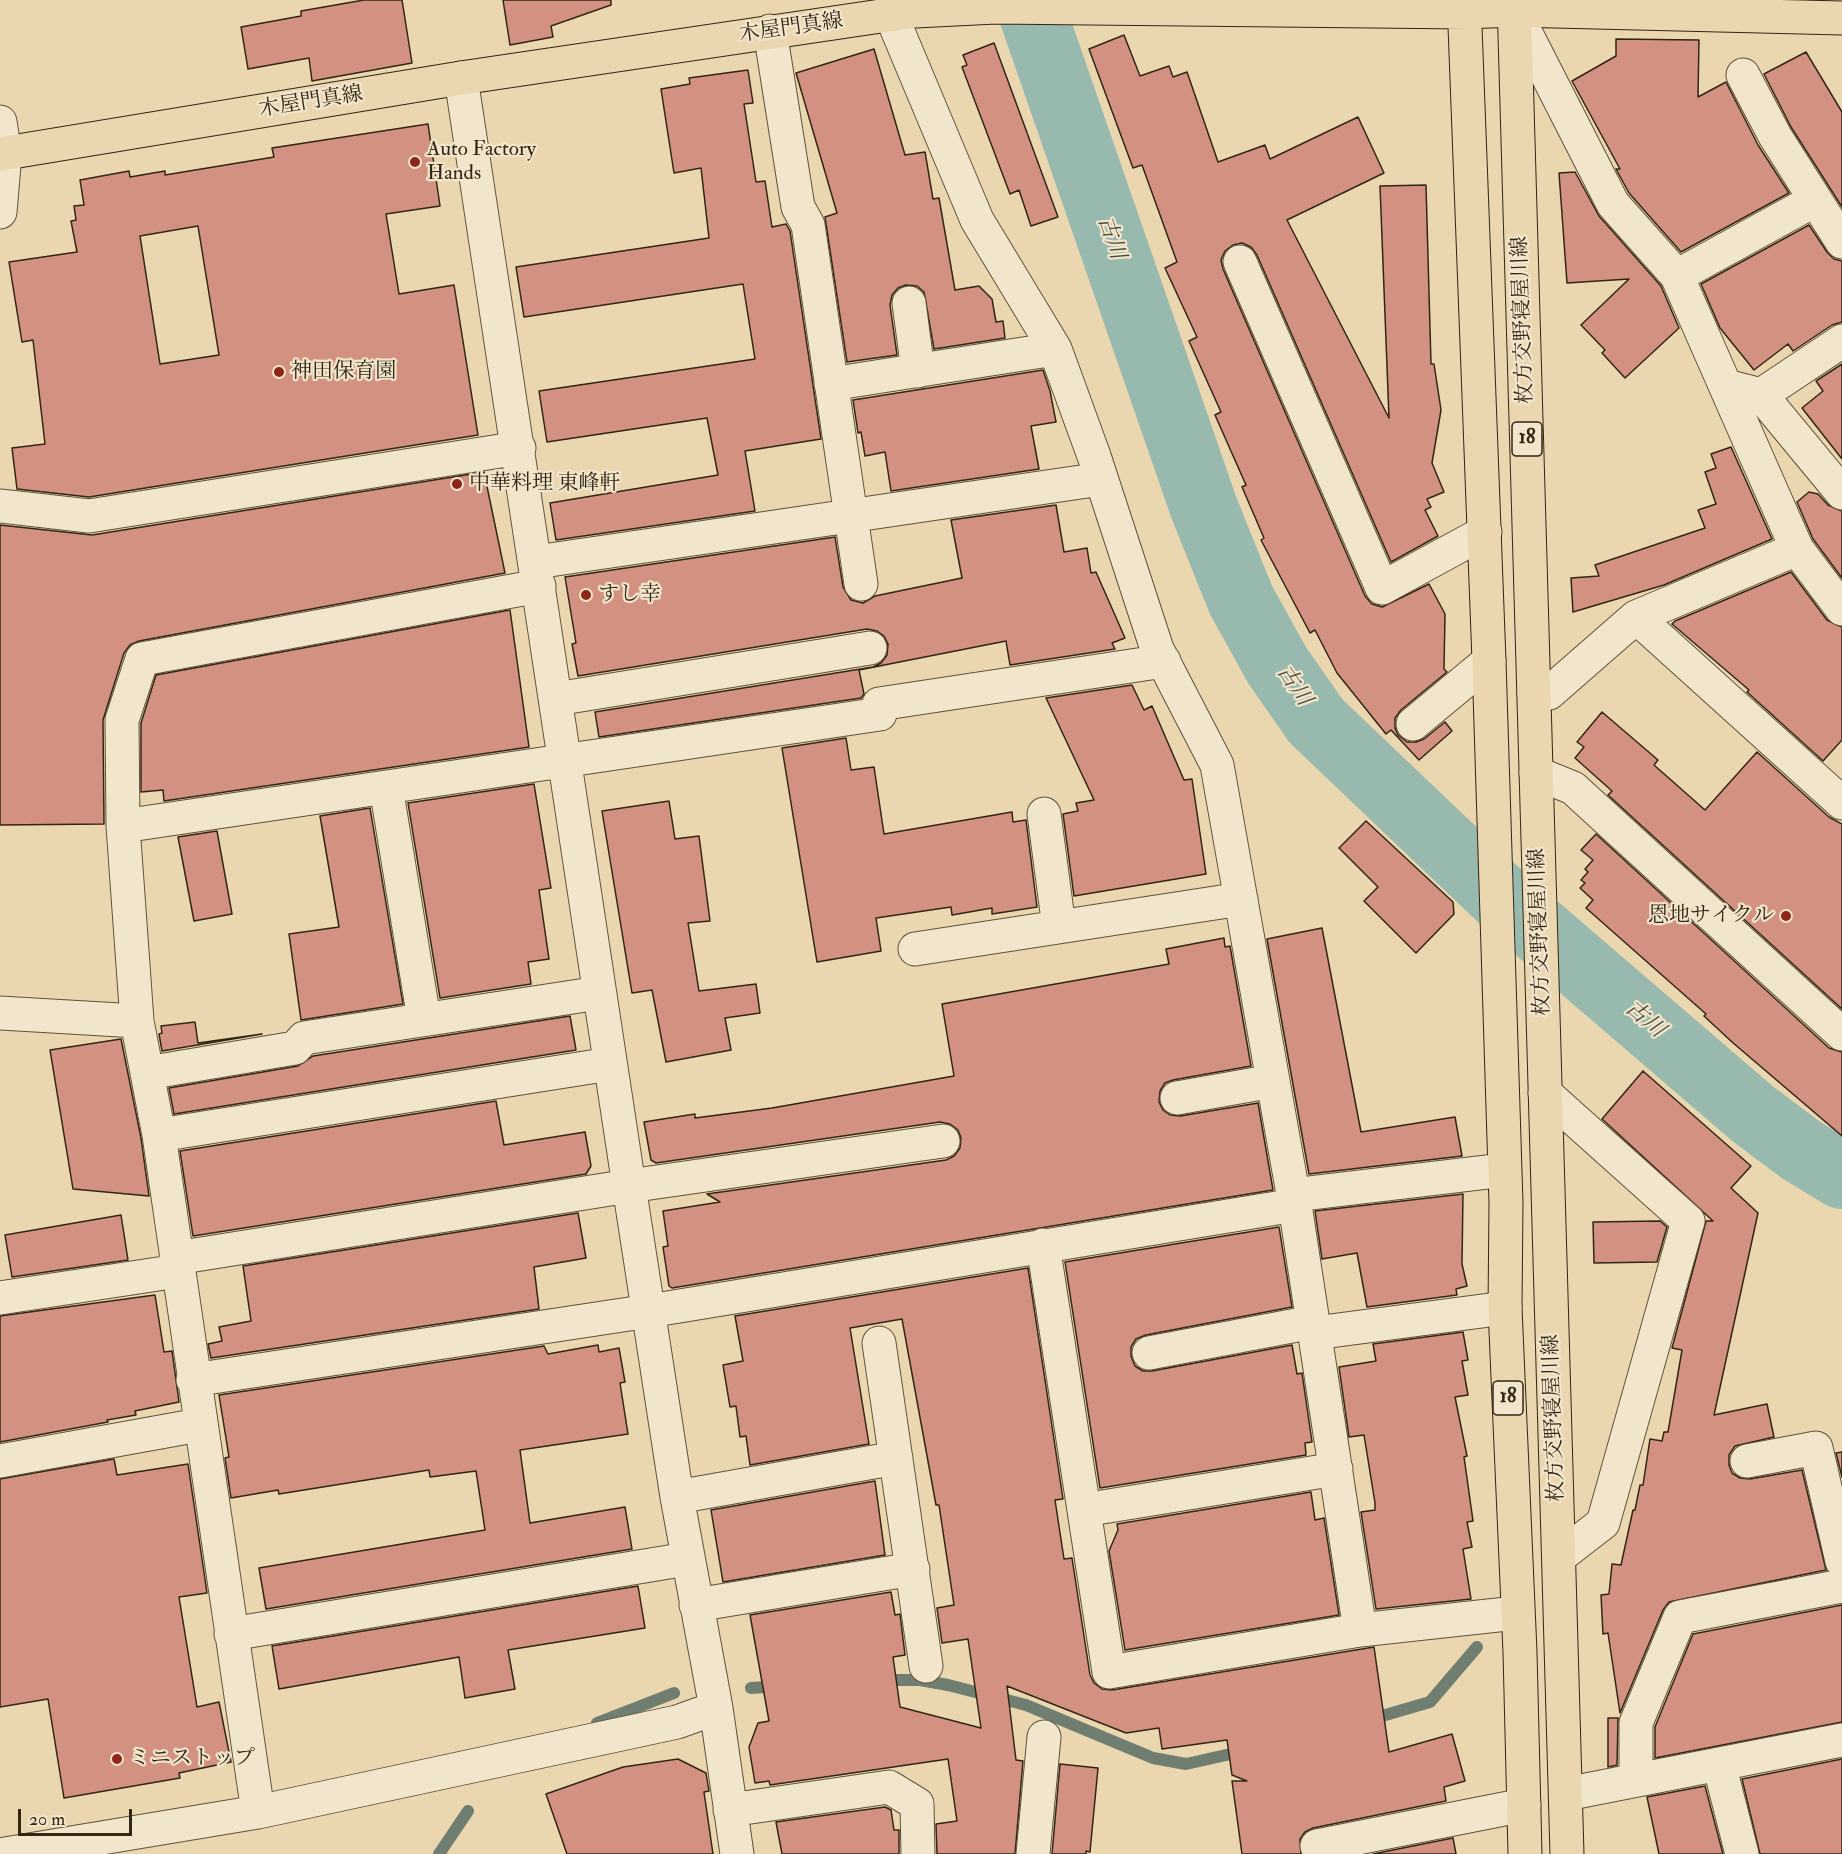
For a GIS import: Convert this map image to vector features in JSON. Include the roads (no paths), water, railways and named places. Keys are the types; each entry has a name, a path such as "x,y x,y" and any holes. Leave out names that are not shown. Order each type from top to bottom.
{"main road":[{"name":"木屋門真線","path":"2,143 461,78 906,8 1514,5 1725,8 1842,18"},
{"name":"枚方交野寝屋川線","path":"1514,5 1567,1854"},
{"name":"枚方交野寝屋川線","path":"1464,6 1485,532 1504,1170 1505,1308 1525,1854"}],"street":[{"path":"1514,5 1613,204 1677,276 1797,549 1842,609"},
{"path":"906,8 977,220 1055,350 1101,479 1157,649 1217,765 1294,1200 1360,1630"},
{"path":"770,31 798,207 808,225 861,584"},
{"path":"1743,75 1775,136 1842,242"},
{"path":"461,78 519,448 628,1185 687,1559 716,1708 737,1854"},
{"path":"0,212 2,143"},
{"path":"1677,276 1815,200"},
{"path":"1240,262 1382,588 1485,532"},
{"path":"909,303 918,371"},
{"path":"1761,395 1842,341"},
{"path":"831,384 1055,350"},
{"path":"1726,386 1761,395 1842,493"},
{"path":"0,506 90,516 519,448"},
{"path":"258,1812 199,1425 159,1135 137,1021 123,826 122,720 142,659 537,574 851,516 1101,479"},
{"path":"1534,693 1549,693 1636,617 1797,549"},
{"path":"1636,617 1842,803"},
{"path":"556,699 870,648"},
{"path":"123,826 565,760 1164,661"},
{"path":"1413,724 1489,661"},
{"path":"1536,773 1573,788 1842,1034"},
{"path":"386,787 424,1019"},
{"path":"1044,814 1059,927"},
{"path":"915,949 1241,899"},
{"path":"147,1073 295,1048 304,1038 599,993"},
{"path":"0,1013 137,1021"},
{"path":"159,1135 610,1064"},
{"path":"1177,1098 1273,1082"},
{"path":"1545,1093 1688,1221 1603,1522 1559,1557"},
{"path":"0,1298 177,1264 628,1185 943,1141"},
{"path":"194,1380 649,1311 1294,1200 1504,1170"},
{"path":"1043,1245 1109,1672 1360,1630 1516,1613"},
{"path":"1149,1353 1314,1327 1505,1308"},
{"path":"879,1343 926,1666"},
{"path":"0,1461 199,1425"},
{"path":"1747,1461 1816,1448 1842,1561"},
{"path":"677,1497 896,1458"},
{"path":"1084,1510 1336,1469"},
{"path":"231,1634 687,1559"},
{"path":"696,1605 912,1569"},
{"path":"1636,1780 1636,1723 1680,1617 1842,1586"},
{"path":"5,1854 258,1812 677,1722 716,1708"},
{"path":"1033,1854 1044,1737"},
{"path":"1566,1794 1842,1740"},
{"path":"1719,1764 1742,1854"},
{"path":"730,1810 889,1787 917,1804 918,1854"},
{"path":"1317,1846 1378,1844 1524,1804"}],"waterway":[{"name":"古川","path":"1028,0 1204,508 1241,600 1277,665 1316,721 1504,900 1753,1114 1801,1150 1842,1175"},
{"path":"1368,1720 1430,1702 1477,1647"},
{"path":"881,1680 920,1680 1026,1705 1153,1758 1186,1764 1244,1751"},
{"path":"751,1688 780,1686"},
{"path":"597,1723 674,1693"},
{"path":"439,1854 468,1811"}],"place":[{"name":"Auto Factory Hands","path":"415,162"},
{"name":"神田保育園","path":"279,372"},
{"name":"中華料理 東峰軒","path":"457,484"},
{"name":"すし幸","path":"586,595"},
{"name":"恩地サイクル","path":"1786,916"},
{"name":"ミニストップ","path":"117,1759"}]}
